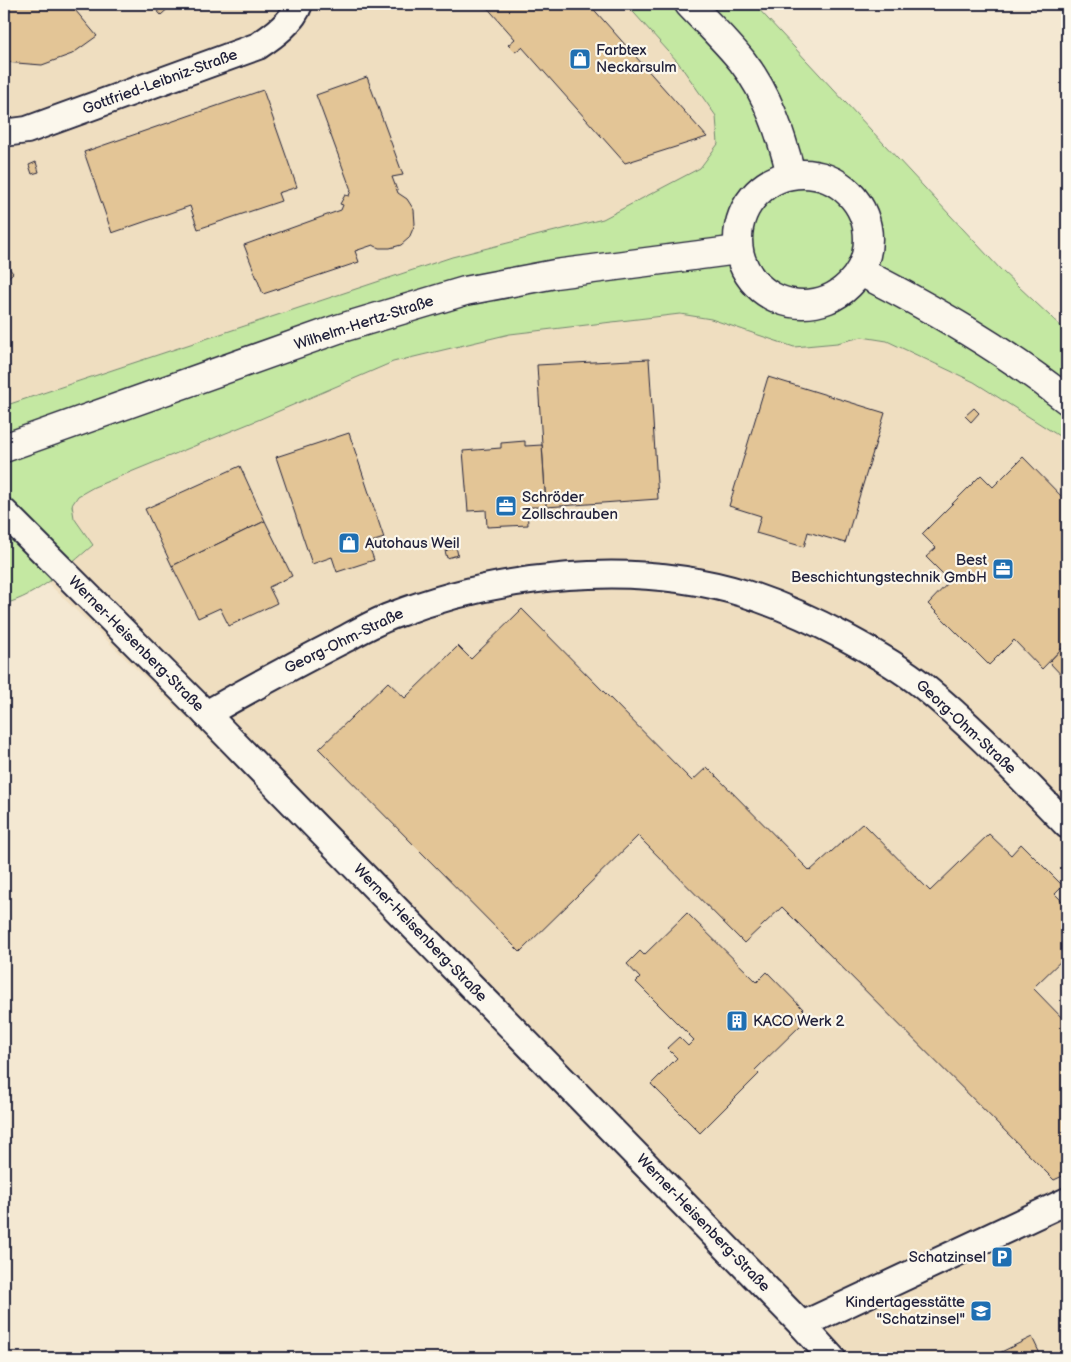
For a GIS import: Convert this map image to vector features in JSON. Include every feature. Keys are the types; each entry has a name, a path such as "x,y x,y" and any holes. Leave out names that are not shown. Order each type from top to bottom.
{"main road":[{"path":"689,4 742,62 767,102 783,142 791,174"},
{"path":"805,173 824,177 844,188 861,207 867,222 869,238 866,259 861,272 850,285 830,300 803,305 784,302 765,293 750,278 744,268 738,250 738,232 742,214 754,195 772,181 791,174 805,173"},
{"name":"Wilhelm-Hertz-Straße","path":"4,448 338,329 465,291 555,274 738,250"},
{"path":"861,272 944,315 1037,376 1067,400"}],"street":[{"name":"Gottfried-Leibniz-Straße","path":"4,133 27,130 44,125 258,46 277,34 299,4"},
{"name":"Werner-Heisenberg-Straße","path":"4,512 206,714 832,1358"},
{"name":"Georg-Ohm-Straße","path":"206,714 288,667 390,616 465,593 534,579 598,574 668,577 745,594 808,617 864,647 922,685 982,738 1067,825"},
{"path":"802,1325 1067,1201"}],"shaded area":[{"path":"4,4 626,4 677,61 716,116 718,144 700,168 603,219 452,257 4,406"},
{"path":"680,314 711,319 794,347 837,343 862,337 887,341 974,382 1067,441 1067,1358 843,1358 48,583 93,545 74,518 72,505 78,496 94,487 393,362 510,334"}],"green space":[{"path":"626,4 754,4 1002,271 1067,332 1067,441 974,382 887,341 862,337 837,343 794,347 711,319 680,314 510,334 393,362 94,487 78,496 72,505 74,518 93,545 51,580 29,594 4,604 4,406 452,257 603,219 700,168 718,144 716,116 677,61"}],"building":[{"path":"4,4 70,4 97,36 72,54 42,65 4,62"},
{"path":"151,4 173,4 161,15"},
{"path":"484,4 589,4 707,137 625,163 522,47 515,52 508,45 515,39"},
{"path":"367,77 403,175 392,177 398,193 407,199 414,210 415,224 409,238 401,245 390,248 379,248 373,245 355,251 359,262 263,294 244,245 341,210 343,205 340,204 345,195 349,196 351,190 316,95"},
{"path":"263,90 297,187 278,193 281,201 198,229 190,206 112,233 84,152"},
{"path":"36,162 39,172 32,174 29,165"},
{"path":"4,262 13,273 4,281"},
{"path":"649,359 658,499 546,507 537,365"},
{"path":"768,377 885,413 845,543 808,532 804,547 756,533 761,516 729,506"},
{"path":"974,408 979,413 971,422 965,416"},
{"path":"349,433 384,538 368,543 374,560 337,572 332,557 312,564 276,457"},
{"path":"525,441 525,446 542,445 546,507 527,507 528,525 487,527 486,510 468,511 463,451 501,448 501,443"},
{"name":"Best Beschichtungstechnik GmbH","path":"1023,457 1067,502 1067,643 1042,669 1014,640 989,665 928,604 950,581 926,557 936,548 922,534 981,475 993,487"},
{"path":"240,466 265,521 172,566 145,509"},
{"path":"265,521 292,576 269,587 277,603 229,626 220,608 198,618 172,566"},
{"path":"456,547 458,555 447,558 445,551"},
{"path":"522,609 692,781 707,767 810,871 863,823 930,891 989,834 1011,855 1021,844 1063,886 1055,894 1067,906 1067,955 1033,988 1067,1023 1067,1174 1054,1180 782,907 744,943 638,836 520,952 319,749 388,682 405,698 458,646 471,659"},
{"path":"1067,643 1067,681 1049,662"},
{"name":"KACO Werk 2","path":"687,913 757,982 767,972 804,1010 796,1018 802,1024 755,1070 759,1074 700,1133 651,1084 677,1058 667,1048 679,1037 688,1046 694,1040 636,982 640,978 627,964 640,951 644,955"},
{"path":"1032,1337 1042,1358 989,1358"}],"place":[{"name":"Farbtex Neckarsulm","path":"580,59"},
{"name":"Schröder Zollschrauben","path":"506,506"},
{"name":"Autohaus Weil","path":"349,543"},
{"name":"Best Beschichtungstechnik GmbH","path":"1003,569"},
{"name":"KACO Werk 2","path":"737,1021"},
{"name":"Schatzinsel","path":"1002,1257"},
{"name":"Kindertagesstätte \"Schatzinsel\"","path":"981,1311"}]}
